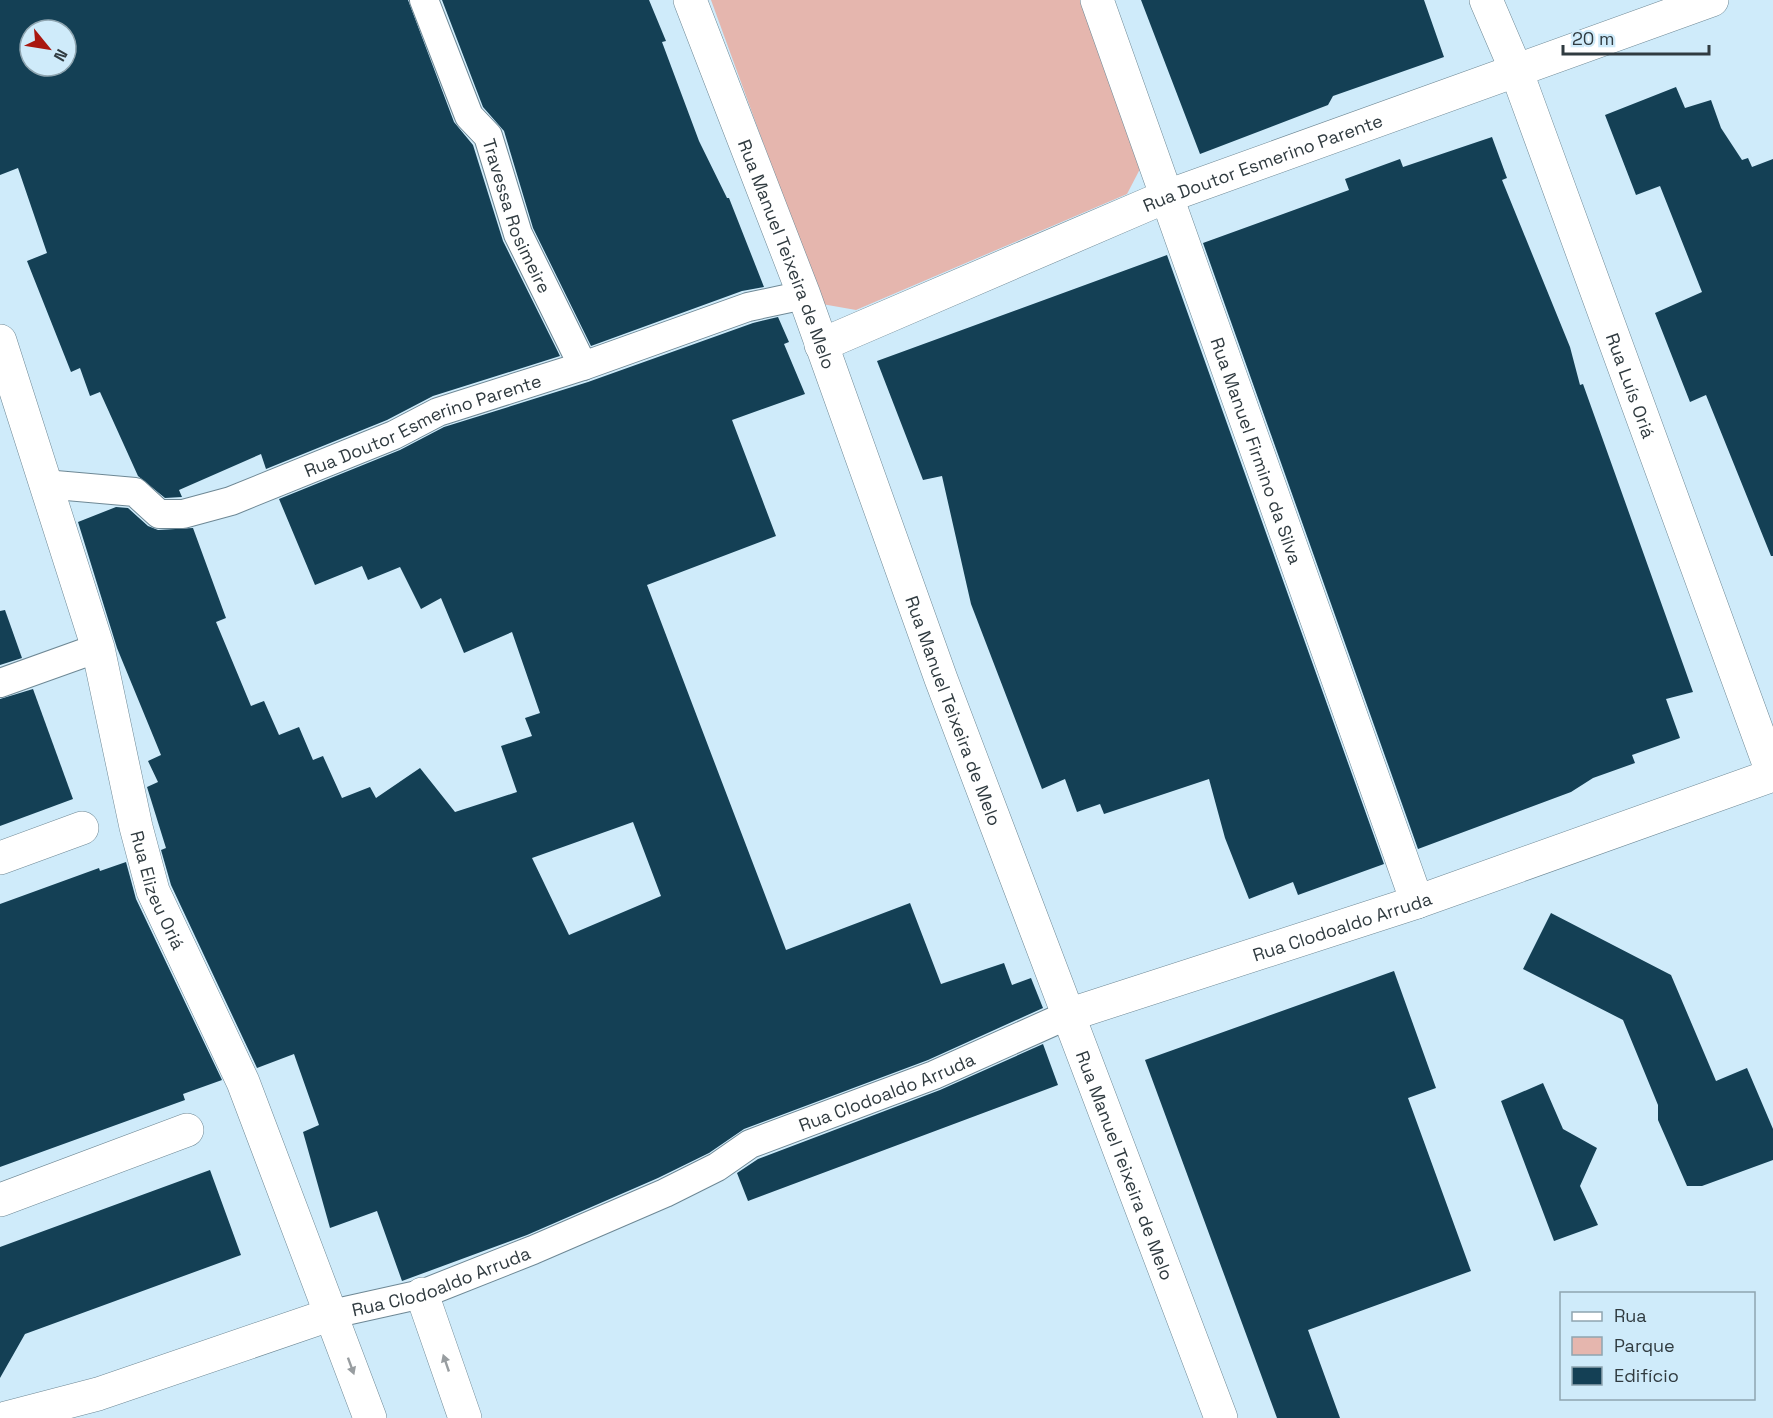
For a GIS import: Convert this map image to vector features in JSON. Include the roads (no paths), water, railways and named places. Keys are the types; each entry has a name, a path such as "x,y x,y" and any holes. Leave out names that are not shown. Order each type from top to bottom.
{"street":[{"name":"Rua Manuel Teixeira de Melo","path":"690,0 804,295 941,679 1221,1418"},
{"name":"Rua Manuel Firmino da Silva","path":"1097,0 1417,902"},
{"name":"Rua Luís Oriá","path":"1486,0 1516,70 1773,775"},
{"name":"Rua Doutor Esmerino Parente","path":"821,345 1165,197 1712,0"},
{"name":"Rua Elizeu Oriá","path":"0,342 98,648 136,827 153,891 243,1082 370,1418"},
{"name":"Rua Clodoaldo Arruda","path":"1068,1015 1417,902 1773,775"},
{"path":"0,858 82,828"},
{"path":"0,1200 187,1130"},
{"path":"422,1294 465,1418"},
{"name":"Rua Clodoaldo Arruda","path":"6,1418 102,1406 332,1314"}],"lane":[{"name":"Travessa Rosimeire","path":"424,0 469,116 488,136 518,234 583,366"},
{"name":"Rua Doutor Esmerino Parente","path":"44,484 135,492 159,514 183,514 231,501 394,435 438,412 583,366 748,307 804,295"},
{"path":"0,683 98,648"},
{"name":"Rua Clodoaldo Arruda","path":"332,1314 422,1294 665,1193 717,1167 750,1144 933,1075 1068,1015"}]}
